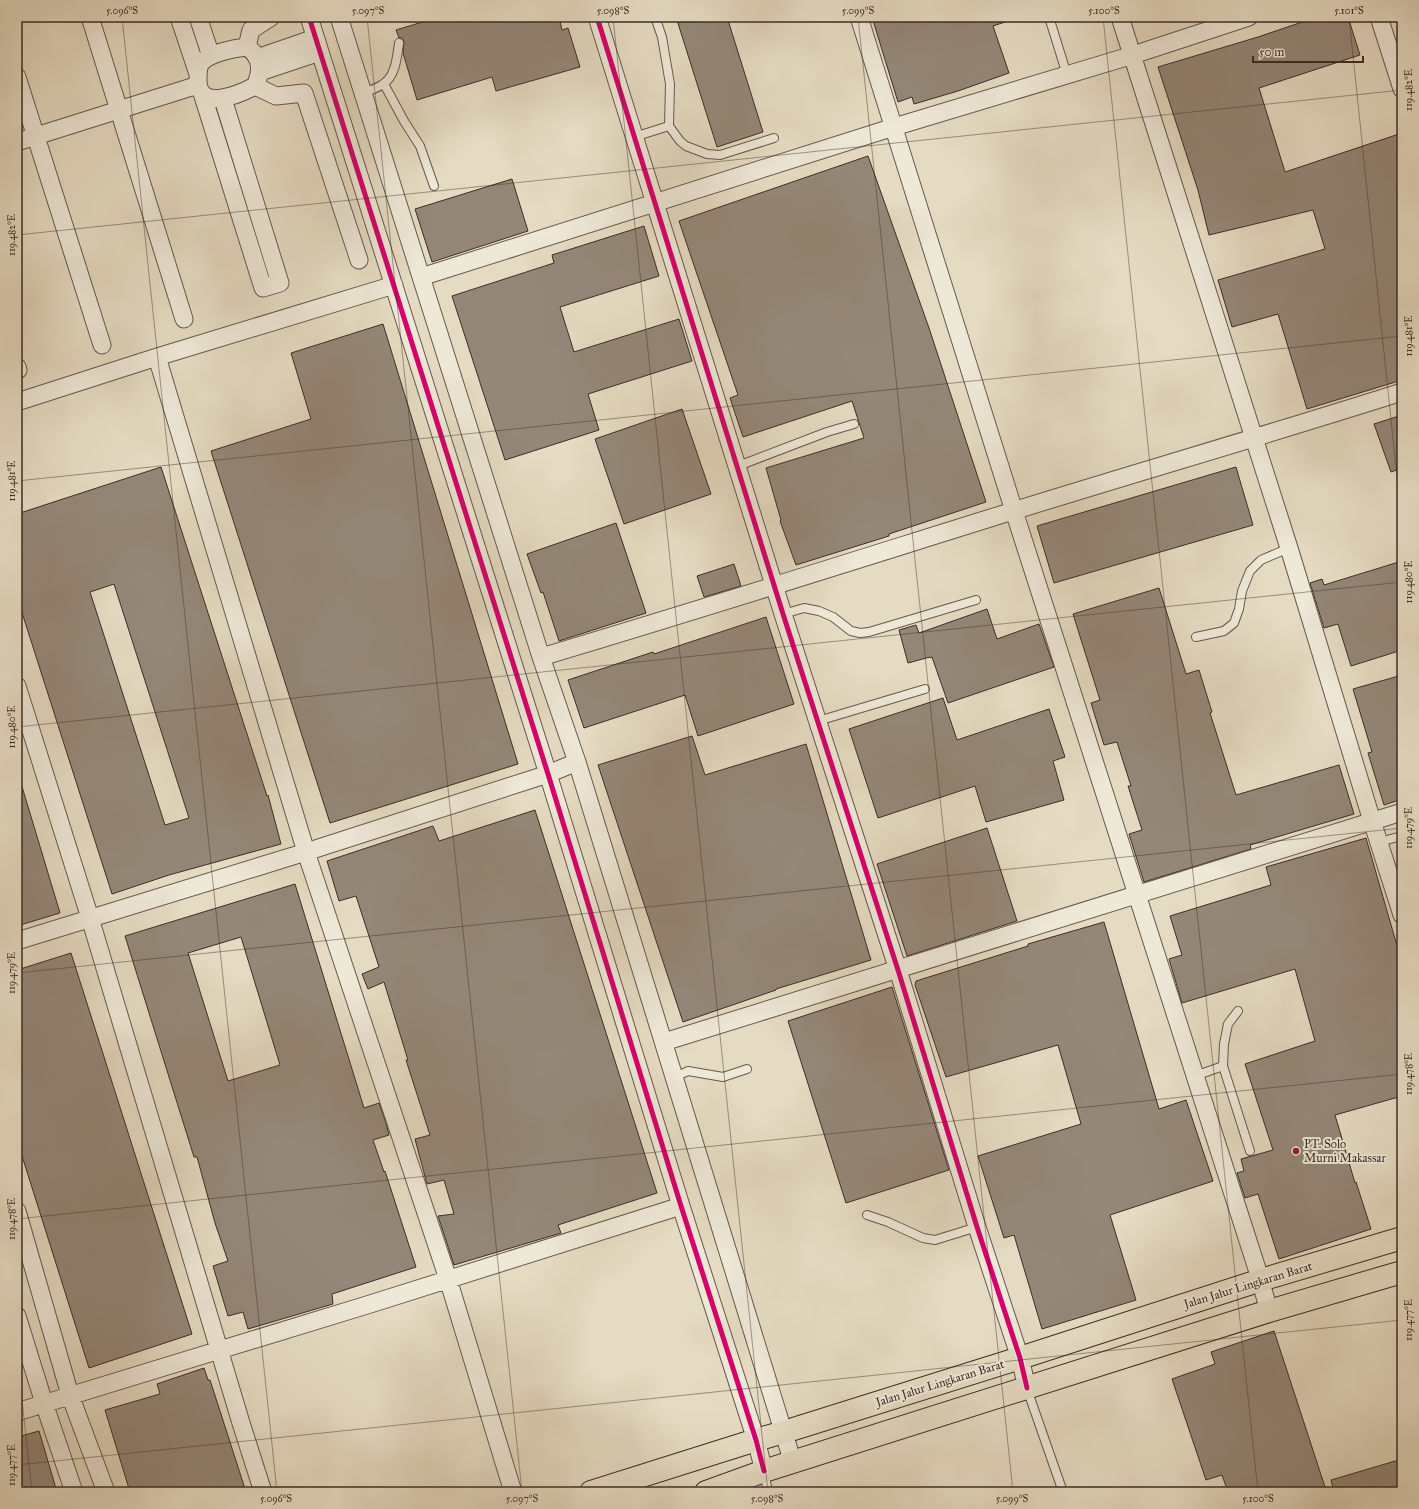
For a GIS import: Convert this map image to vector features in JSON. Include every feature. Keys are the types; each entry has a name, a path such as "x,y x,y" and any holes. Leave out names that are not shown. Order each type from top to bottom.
{"main road":[{"name":"Jalan Jalur Lingkaran Barat","path":"591,1492 1020,1358 1261,1280 1402,1238"},
{"path":"706,1492 764,1471 1269,1311 1402,1272"}],"street":[{"path":"90,17 184,319"},
{"path":"179,17 264,288 280,283 223,99"},
{"path":"198,17 211,56"},
{"path":"255,66 251,30 271,17"},
{"path":"309,17 548,774 681,1206 756,1440 764,1471"},
{"path":"340,17 541,657 578,762 793,1463"},
{"path":"597,17 783,614 898,970 977,1227 1020,1358 1027,1388"},
{"path":"859,17 1014,511 1261,1280 1269,1311"},
{"path":"1120,17 1289,548 1372,822 1402,915"},
{"path":"421,277 894,127 1132,55 1249,17"},
{"path":"1379,17 1402,89"},
{"path":"318,45 255,66 236,95 223,99 210,98 199,84 201,63 211,56 235,48 255,66 276,96 304,93 359,260"},
{"path":"17,77 102,345"},
{"path":"17,142 199,84"},
{"path":"17,402 157,357 394,285"},
{"path":"157,357 306,852 448,1279 512,1492"},
{"path":"541,657 1014,511 1254,439 1402,392"},
{"path":"17,686 90,918 263,1492"},
{"path":"17,941 306,852 548,774 578,762"},
{"path":"664,1042 1402,812"},
{"path":"17,1412 681,1206"},
{"path":"17,1211 70,1395 106,1492"},
{"path":"17,1316 74,1492"}],"lane":[{"path":"655,17 662,37 670,84 669,126 680,141 686,146 708,154 720,155 774,138"},
{"path":"1049,17 1067,75"},
{"path":"363,93 384,84 389,79 394,70 399,43"},
{"path":"384,84 404,121 420,146 434,186"},
{"path":"634,137 669,126"},
{"path":"738,466 827,432 854,424"},
{"path":"1196,637 1224,631 1234,623 1239,609 1242,591 1250,571 1261,560 1289,548"},
{"path":"783,614 804,608 819,611 833,617 851,631 869,632 976,600"},
{"path":"818,721 925,689"},
{"path":"1379,842 1402,837"},
{"path":"1238,1011 1228,1024 1224,1044 1223,1066 1250,1151"},
{"path":"1195,1076 1223,1066"},
{"path":"674,1078 688,1072 723,1077 747,1069"},
{"path":"867,1215 888,1222 923,1238 935,1240 977,1227"},
{"path":"1027,1388 1063,1492"},
{"path":"764,1471 768,1492"}],"building":[{"path":"439,17 559,17 562,30 568,28 580,67 496,91 492,77 417,100 403,53 404,41 402,38 399,38 396,30"},
{"path":"676,17 727,17 763,132 717,147"},
{"path":"872,17 1013,17 1014,19 993,26 1009,73 958,91 914,104 912,97 898,102"},
{"path":"1317,17 1348,17 1360,55 1259,88 1285,172 1402,133 1402,380 1307,409 1278,314 1232,327 1218,280 1325,249 1313,210 1209,235 1198,190 1158,67 1258,37"},
{"path":"868,156 929,328 986,502 889,534 889,536 796,565 780,521 781,520 766,468 864,438 852,401 743,437 730,398 738,395 679,221"},
{"path":"512,179 528,231 432,262 415,209"},
{"path":"644,226 659,276 560,307 574,352 679,319 692,361 588,394 599,430 505,460 452,296 554,263 552,255"},
{"path":"383,324 518,764 330,823 211,451 311,419 291,353"},
{"path":"682,409 711,494 624,524 595,439"},
{"path":"1402,415 1402,468 1391,472 1374,424"},
{"path":"161,467 267,796 268,795 281,844 169,875 112,894 17,597 17,514","holes":["114,584 189,818 165,825 90,592"]},
{"path":"1236,467 1253,525 1054,583 1037,526"},
{"path":"616,523 646,613 559,641 543,592 541,593 527,554"},
{"path":"1402,561 1402,650 1351,666 1338,624 1324,628 1310,583 1322,579 1324,585"},
{"path":"734,564 741,586 704,597 697,576"},
{"path":"1159,588 1186,674 1199,670 1212,712 1210,713 1236,795 1339,765 1354,814 1250,845 1251,849 1144,882 1129,834 1142,830 1128,786 1131,786 1117,742 1104,745 1091,703 1100,700 1073,614"},
{"path":"987,609 997,639 1039,624 1054,667 948,703 932,657 908,663 899,630 916,625 919,633"},
{"path":"766,617 794,704 698,736 685,695 584,728 568,680 653,652 654,654"},
{"path":"1402,675 1402,799 1384,805 1368,753 1372,752 1353,689"},
{"path":"943,698 957,740 1049,709 1065,757 1053,761 1064,800 986,822 975,786 878,818 849,729"},
{"path":"692,736 705,775 806,744 871,960 776,989 683,1022 598,765"},
{"path":"17,780 20,780 60,913 17,926"},
{"path":"535,810 657,1193 558,1225 561,1233 454,1265 438,1216 454,1214 444,1180 427,1184 415,1139 430,1135 406,1060 408,1060 384,982 368,989 362,974 379,967 356,896 339,901 327,861 433,826 439,841"},
{"path":"987,828 1017,921 907,956 877,864"},
{"path":"1366,838 1402,963 1402,1096 1335,1115 1355,1183 1356,1182 1371,1229 1279,1259 1258,1194 1245,1198 1237,1173 1244,1171 1241,1159 1273,1150 1245,1064 1315,1041 1295,969 1182,1003 1169,959 1182,955 1170,916 1271,885 1266,867"},
{"path":"295,884 364,1108 379,1103 386,1123 389,1135 373,1140 384,1172 385,1171 416,1267 332,1294 333,1304 248,1329 243,1312 228,1316 213,1266 228,1261 215,1223 197,1157 194,1157 125,936","holes":["241,937 280,1065 228,1081 188,953"]},
{"path":"1104,922 1159,1109 1186,1100 1213,1181 1110,1215 1136,1300 1042,1329 1014,1235 1004,1238 978,1156 1081,1124 1058,1045 946,1077 915,985 916,981 1028,946 1028,944"},
{"path":"71,953 192,1334 89,1368 17,1140 17,970"},
{"path":"892,987 949,1170 846,1203 788,1021"},
{"path":"1274,1331 1325,1487 1311,1492 1228,1492 1222,1475 1206,1480 1172,1379 1215,1364 1211,1352"},
{"path":"204,1368 208,1380 210,1380 246,1492 130,1492 105,1410 160,1394 157,1384"},
{"path":"39,1431 57,1492 17,1492 17,1437"},
{"path":"1402,1459 1402,1492 1334,1492 1331,1480"}],"cycle path":[{"path":"309,17 548,774 681,1206 756,1440 764,1471"},
{"path":"597,17 783,614 898,970 977,1227 1020,1358 1027,1388"}],"place":[{"name":"PT. Solo Murni Makassar","path":"1296,1151"}]}
